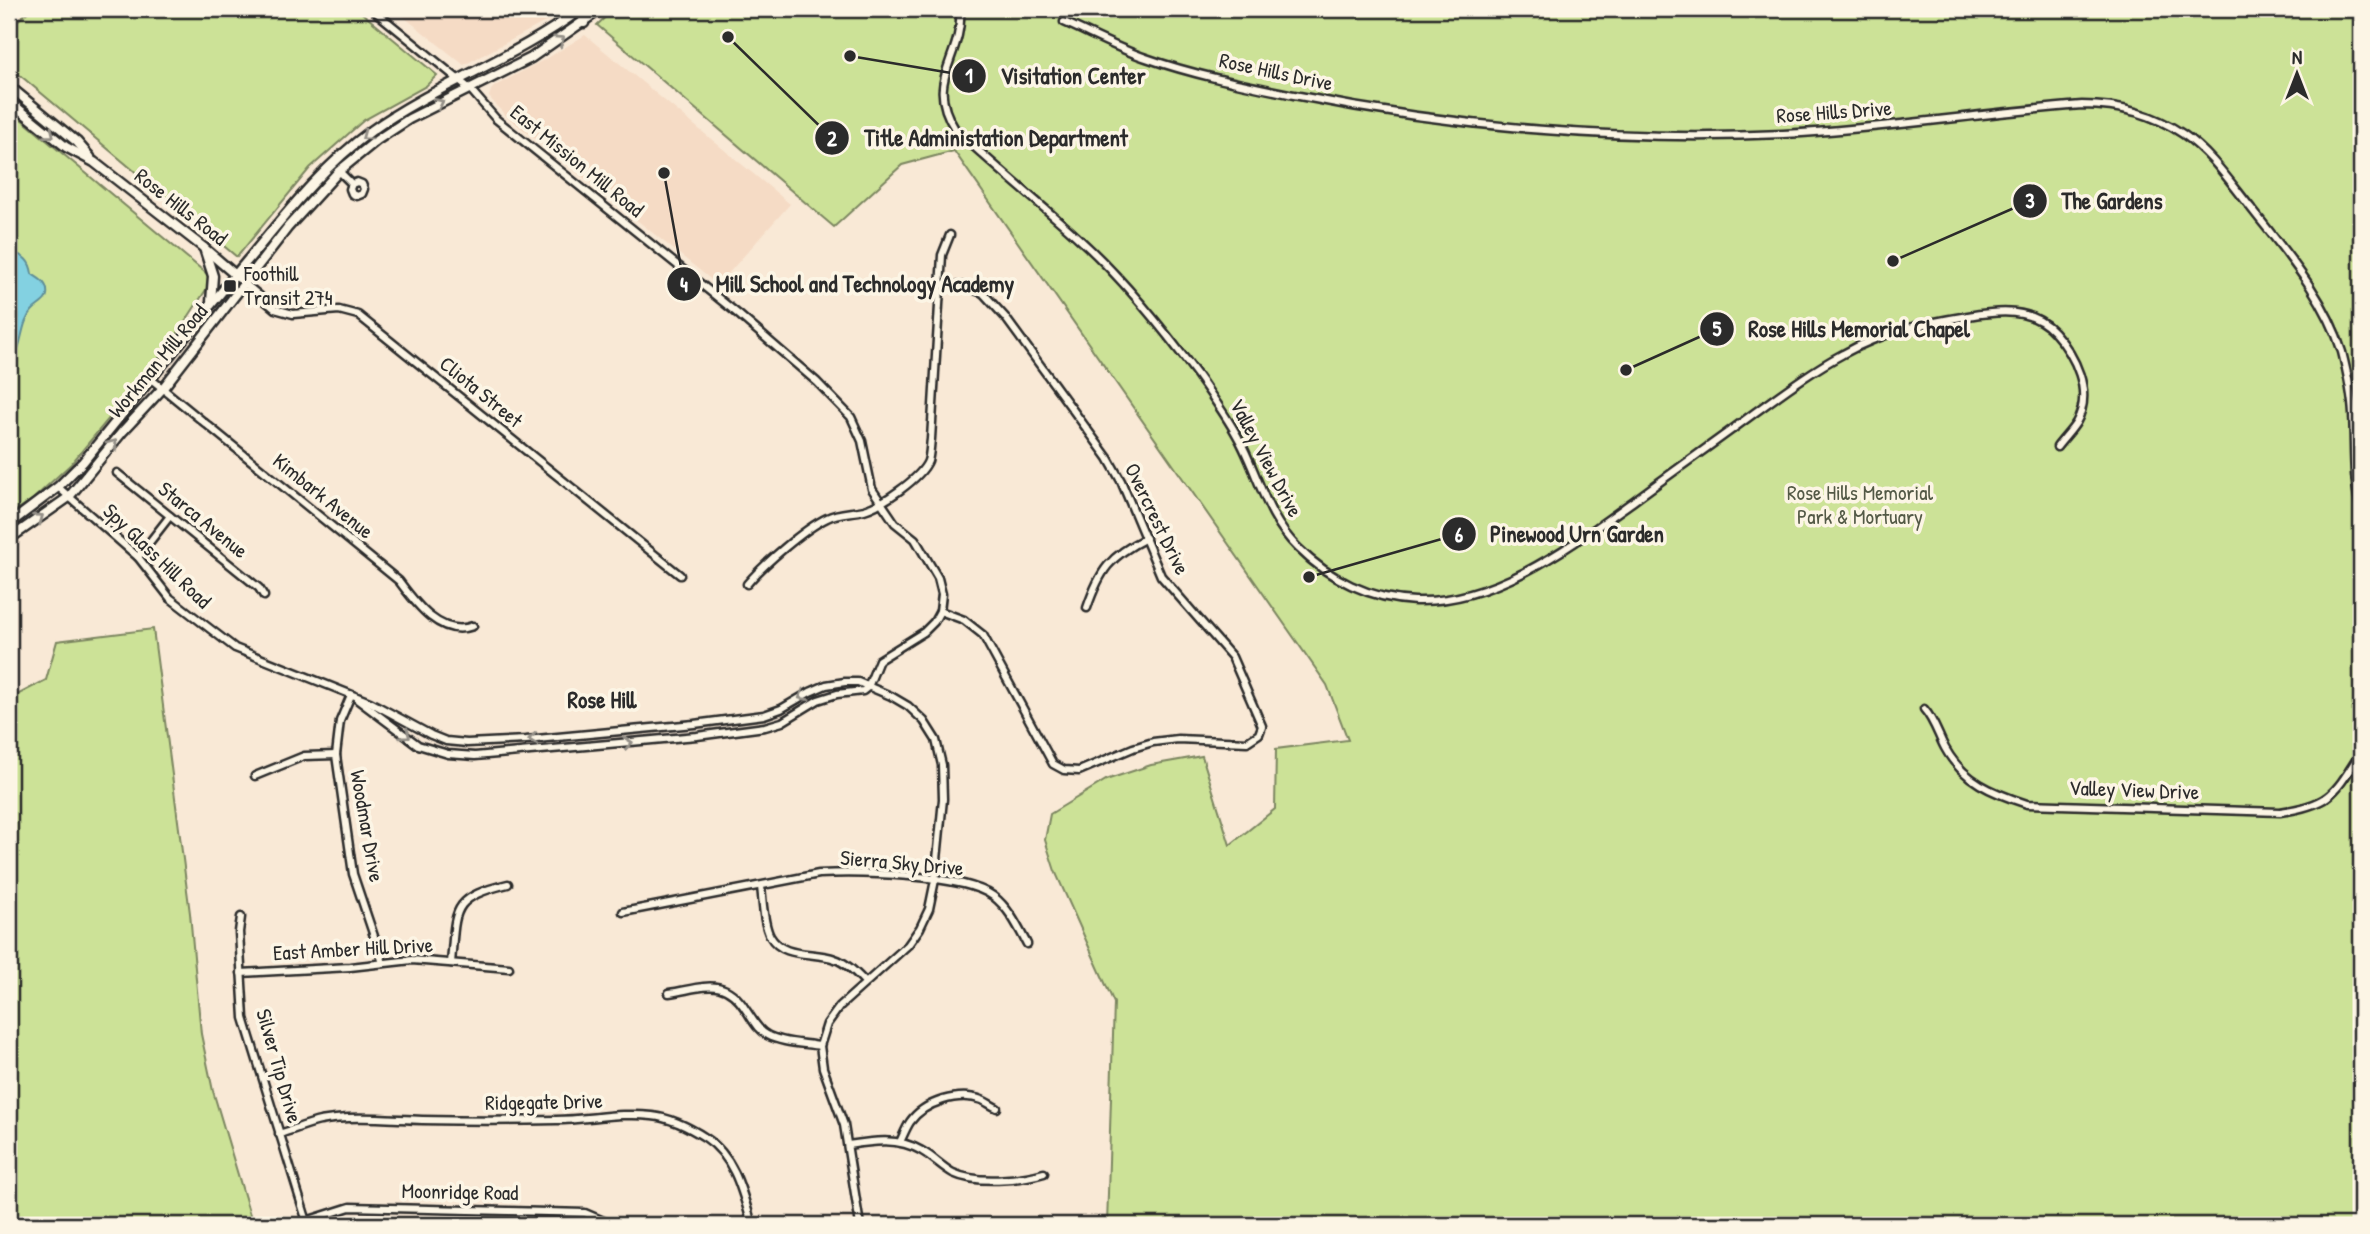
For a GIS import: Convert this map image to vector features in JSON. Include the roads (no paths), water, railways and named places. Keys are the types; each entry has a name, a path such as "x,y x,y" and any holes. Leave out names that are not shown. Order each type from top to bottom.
{"main road":[{"name":"Workman Mill Road","path":"9,524 58,487 83,462 289,209 331,164 371,131 403,110 547,33 581,9"},
{"path":"584,23 583,15 590,9"},
{"name":"Workman Mill Road","path":"9,539 69,497 123,431 163,388 243,282 296,218 339,172 377,140 409,119 531,58 601,9"},
{"name":"Rose Hills Road","path":"9,86 77,142 94,162"},
{"name":"Rose Hills Road","path":"9,101 66,147 94,162 204,247 243,282"},
{"path":"296,218 294,212 297,205 331,164"},
{"path":"204,247 213,276 211,304"}],"street":[{"name":"East Mission Mill Road","path":"372,9 470,89 496,118 738,314 817,382 851,417 862,441 872,489 895,523 915,539 938,578 942,594 940,611"},
{"name":"Valley View Drive","path":"960,9 960,28 944,73 941,94 944,109 955,130 1079,238 1142,306 1218,403 1242,445 1268,507 1289,537 1327,572 1354,587 1385,597 1417,601 1455,598 1500,583 1564,551 1822,366 1883,335 1937,321 1993,312 2019,312 2047,324 2064,343 2082,376 2083,399 2078,420 2057,447"},
{"name":"Rose Hills Drive","path":"1064,22 1124,50 1155,61 1273,90 1413,115 1536,128 1648,136 1784,134 2090,105 2126,109 2150,116 2181,132 2212,160 2298,268 2319,300 2341,351 2346,371 2353,415 2354,478 2361,510"},
{"path":"339,172 350,182"},
{"path":"747,584 762,566 828,517 865,510 911,481 924,468 928,459 942,255 950,235"},
{"name":"Cliota Street","path":"243,282 275,309 293,314 339,310 358,316 680,575"},
{"name":"Overcrest Drive","path":"940,284 964,286 983,293 1005,317 1108,458 1121,481 1161,576 1232,657 1262,726 1259,734 1247,742 1178,739 1153,741 1079,771 1064,770 1053,764 983,635 964,620 940,611"},
{"name":"Kimbark Avenue","path":"150,379 399,581 417,605 433,618 452,629 473,626"},
{"name":"Starca Avenue","path":"117,473 259,588 264,596"},
{"name":"Spy Glass Hill Road","path":"58,487 138,558 170,598 234,648 370,702 446,741 467,744 694,724 764,715 827,685 858,682 908,706 924,721 936,740 942,765 943,799 929,909 908,945 865,982 834,1015 827,1024 820,1046"},
{"path":"138,558 170,516"},
{"path":"1087,608 1102,573 1115,556 1146,538"},
{"path":"868,687 878,660 924,632 940,611"},
{"name":"Spy Glass Hill Road","path":"351,695 418,744 449,754 475,756 697,736 765,727 782,722 818,700 837,694 863,691 868,687"},
{"name":"Woodmar Drive","path":"351,695 340,721 336,755 353,874 383,962"},
{"name":"Valley View Drive","path":"1924,709 1951,760 1969,778 1991,792 2027,804 2280,812 2302,809 2314,806 2337,791 2361,752"},
{"path":"255,776 304,755 336,755"},
{"name":"Sierra Sky Drive","path":"624,912 832,874 934,880 967,885 992,896 1013,918 1027,944"},
{"path":"451,962 459,908 481,890 508,884"},
{"path":"761,887 769,934 779,947 797,953 836,959 865,982"},
{"name":"Silver Tip Drive","path":"241,917 244,1018 307,1223"},
{"name":"East Amber Hill Drive","path":"242,972 350,967 412,960 509,968"},
{"path":"669,993 715,986 729,989 765,1034 780,1040 820,1046 823,1068 844,1125 860,1225"},
{"path":"900,1142 910,1122 920,1111 933,1104 967,1097 981,1100 996,1108"},
{"name":"Ridgegate Drive","path":"279,1134 321,1121 348,1118 454,1121 586,1120 634,1115 669,1119 708,1139 724,1154 740,1182 752,1225"},
{"path":"848,1145 881,1140 900,1142 921,1150 952,1172 970,1178 1026,1178 1044,1173"},
{"name":"Moonridge Road","path":"307,1223 350,1207 585,1213 613,1225"}],"water":[{"path":"9,250 27,261 32,274 45,285 47,294 45,300 28,317 17,351 9,361 9,337 16,329 18,312 9,306"}],"place":[{"name":"Title Administation Department","path":"728,37"},
{"name":"Visitation Center","path":"850,56"},
{"name":"Mill School and Technology Academy","path":"664,173"},
{"name":"The Gardens","path":"1893,261"},
{"name":"Foothill Transit 274","path":"230,286"},
{"name":"Rose Hills Memorial Chapel","path":"1626,370"},
{"name":"Pinewood Urn Garden","path":"1309,577"}],"district":[{"name":"Rose Hill","path":"602,700"}],"park label":[{"name":"Rose Hills Memorial Park & Mortuary","path":"1860,505"}]}
